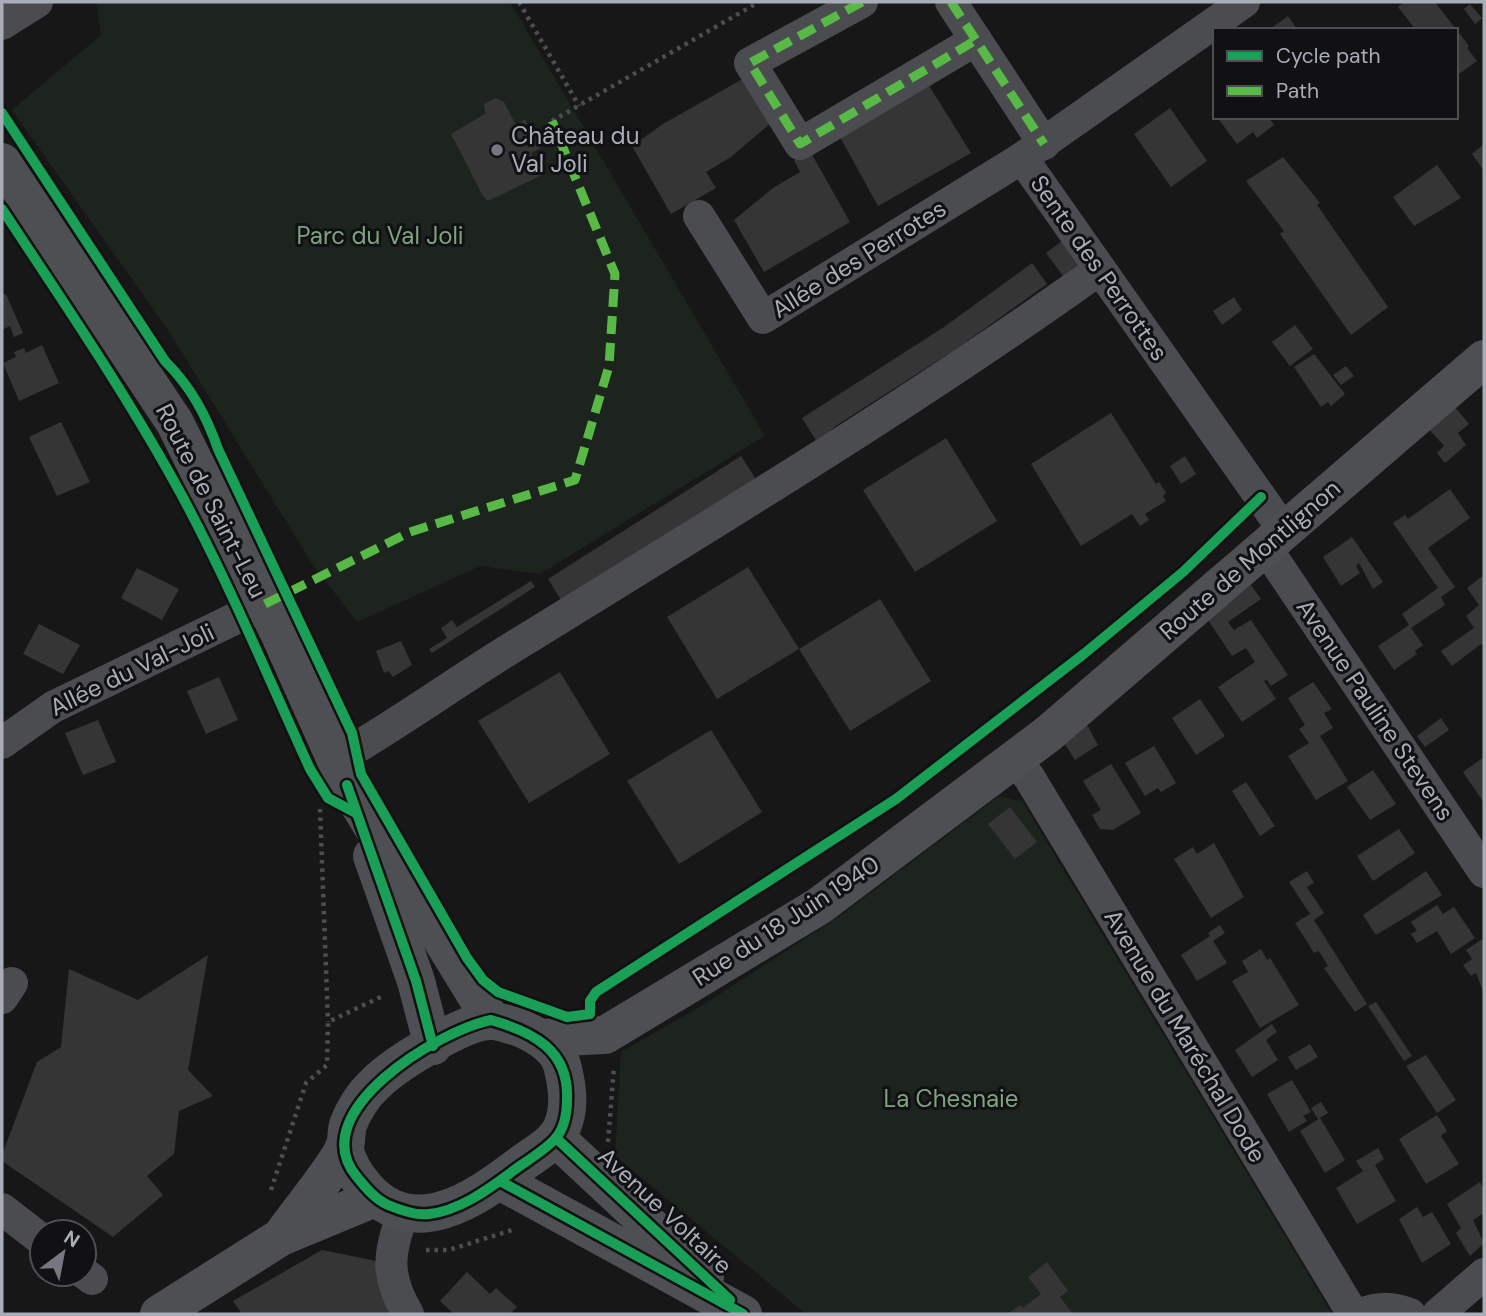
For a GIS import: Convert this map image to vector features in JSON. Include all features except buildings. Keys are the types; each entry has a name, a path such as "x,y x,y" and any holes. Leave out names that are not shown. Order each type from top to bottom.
{"main road":[{"name":"Route de Saint-Leu","path":"2,162 175,422 265,604 333,782 416,981 433,1046"},
{"name":"Route de Montlignon","path":"1016,760 1484,359"},
{"name":"Rue du 18 Juin 1940","path":"540,1038 610,1046 819,906 1016,760"},
{"name":"Route de Saint-Leu","path":"333,782 491,1020"},
{"path":"281,1237 344,1147 348,1126 373,1085 433,1046 473,1023 491,1020 522,1028 540,1038 560,1060 568,1086 563,1126 556,1138 500,1181 460,1205 428,1215 390,1205 354,1174 344,1147"},
{"path":"568,1086 610,1046"},
{"name":"Avenue Voltaire","path":"556,1138 744,1314"},
{"name":"Avenue Voltaire","path":"500,1181 744,1314"},
{"path":"159,1314 281,1237 390,1205"}],"street":[{"path":"2,24 37,2"},
{"path":"862,2 750,62 800,144 976,40"},
{"path":"951,2 976,40 1033,151"},
{"name":"Sente des Perrottes","path":"1232,6 1033,151 1100,270 1275,540"},
{"name":"Allée des Perrotes","path":"699,216 763,318 1033,151"},
{"path":"333,782 407,718 527,638 814,463 1100,270"},
{"name":"Avenue Pauline Stevens","path":"1275,540 1484,872"},
{"name":"Allée du Val-Joli","path":"2,743 53,707 265,604"},
{"name":"Avenue du Maréchal Dode","path":"1016,760 1029,777 1353,1314"},
{"path":"390,1205 392,1250 389,1261 395,1291 408,1314"},
{"path":"2,1209 28,1229"},
{"path":"1438,1314 1484,1274"},
{"path":"1361,1314 1378,1308 1396,1308 1410,1314"}],"path":[{"path":"519,2 579,106"},
{"path":"552,121 759,2"},
{"path":"281,1237 266,1207 306,1083 327,1065 328,1022 320,810 333,782"},
{"path":"328,1022 394,991"},
{"path":"607,1150 610,1046"},
{"path":"392,1250 449,1250 520,1227"}],"green space":[{"name":"Parc du Val Joli","path":"96,2 510,2 765,436 540,574 480,566 357,622 311,562 168,330 12,110 101,35"},
{"name":"La Chesnaie","path":"999,796 1022,801 1330,1314 806,1314 615,1156 621,1052 698,1008 837,918"}],"marked path":[{"path":"862,2 750,63 800,144 976,40"},
{"path":"951,2 1044,144"},
{"path":"265,604 410,532 575,480 609,366 615,274 552,121"}],"cycle path":[{"path":"2,113 165,361 197,402 352,733 361,774 467,958 483,980 498,992 567,1017 590,1014 590,1001 596,992 896,799 1085,653 1183,572 1261,497"},
{"path":"2,209 117,385 181,494 232,596 310,769 328,798 356,813"},
{"path":"347,785 416,981 433,1046"},
{"path":"491,1020 534,1037 555,1056 566,1082 567,1109 561,1130 545,1148 491,1187 450,1209 419,1214 383,1203 357,1177 345,1152 348,1126 362,1101 384,1078 412,1057 468,1027 491,1020"},
{"path":"556,1138 730,1300"},
{"path":"500,1181 743,1314"}],"place":[{"name":"Château du Val Joli","path":"497,150"}]}
